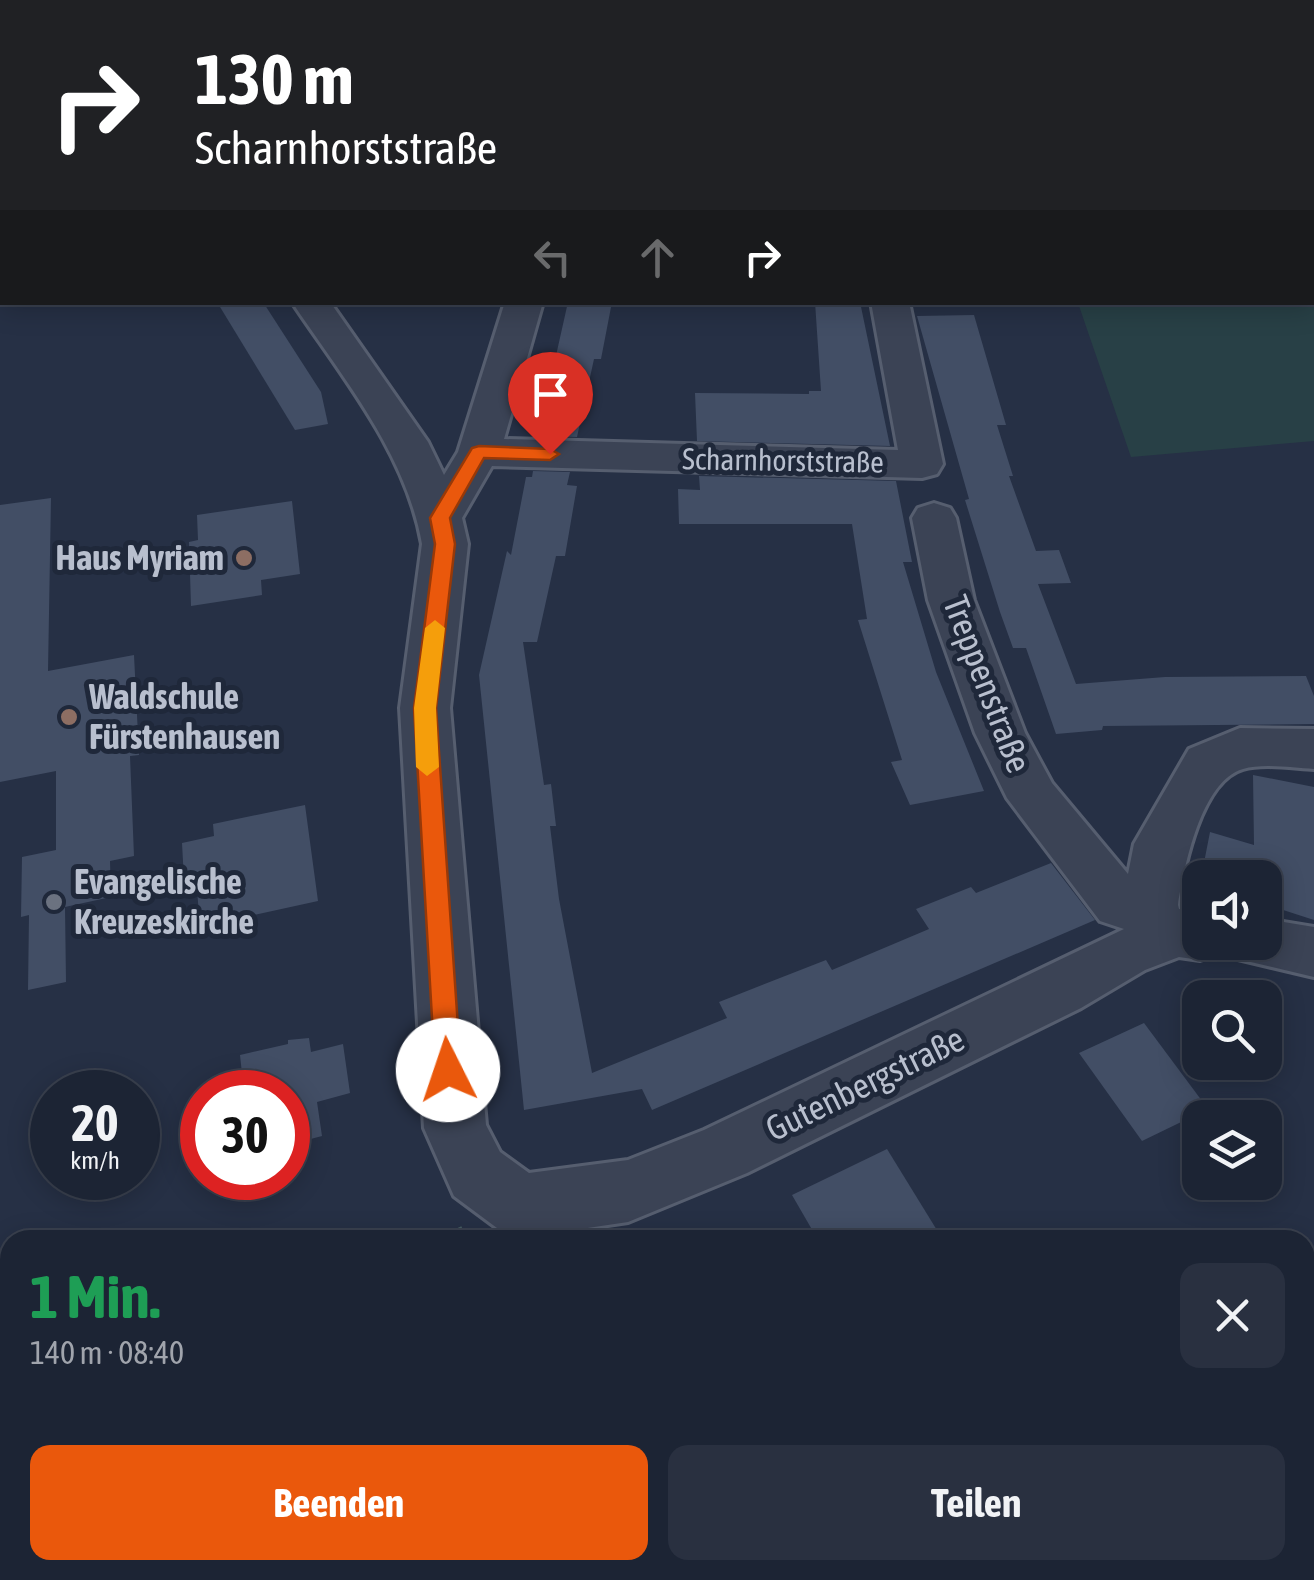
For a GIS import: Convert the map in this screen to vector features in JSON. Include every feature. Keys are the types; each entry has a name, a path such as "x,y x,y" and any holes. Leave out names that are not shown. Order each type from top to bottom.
{"street":[{"path":"314,305 413,452 440,518 445,544 425,708 428,806 455,1128 477,1174 513,1223"},
{"path":"440,518 479,452 523,305"},
{"name":"Scharnhorststraße","path":"479,452 922,464 891,305"},
{"name":"Treppenstraße","path":"934,518 951,600 1000,733 1034,798 1120,904 1172,930"},
{"path":"1172,930 1150,905 1161,844 1207,763 1240,748 1314,749"},
{"name":"Gutenbergstraße","path":"513,1223 628,1192 725,1152 1060,990 1172,930"},
{"path":"1282,946 1314,952"}],"green space":[{"path":"1079,305 1314,305 1314,441 1131,457"}],"building":[{"path":"219,305 265,305 321,392 328,424 295,430"},
{"path":"567,305 611,305 601,359 594,359 577,437 538,436"},
{"path":"815,305 861,305 890,446 697,441 695,393 821,391"},
{"path":"974,315 1006,425 997,425 1013,476 1009,476 1036,551 1059,550 1071,583 1038,584 1076,684 1165,677 1306,676 1314,696 1314,724 1103,726 1102,730 1056,734 1026,648 1013,648 1000,612 965,500 969,499 917,316"},
{"path":"533,471 570,472 567,485 577,486 565,556 556,556 537,642 523,642 544,785 551,784 556,826 550,826 559,899 592,1073 727,1018 719,1002 826,960 832,970 929,929 916,909 971,887 976,893 1051,863 1095,920 652,1110 642,1089 524,1110 479,675 507,551 511,555 526,477 532,477"},
{"path":"699,476 896,481 912,562 903,562 936,672 984,791 910,805 891,762 902,760 858,620 867,619 852,524 679,524 678,489 700,490"},
{"path":"51,498 48,671 134,655 139,755 130,756 134,856 110,861 111,897 65,907 66,982 28,990 29,915 21,917 22,857 56,850 56,771 0,782 0,505"},
{"name":"Haus Myriam","path":"292,501 300,574 261,580 262,595 191,606 189,542 198,540 197,515"},
{"path":"1253,775 1314,787 1314,920 1282,910 1282,860 1205,860 1210,832 1254,845"},
{"path":"305,805 318,901 200,927 196,877 184,880 182,843 214,836 213,824"},
{"path":"1144,1023 1182,1074 1182,1080 1186,1080 1201,1100 1182,1100 1182,1122 1142,1141 1079,1053"},
{"path":"309,1038 311,1052 343,1044 350,1093 317,1102 322,1136 310,1139 310,1070 242,1070 240,1055 288,1044 288,1040"},
{"path":"887,1149 937,1230 812,1230 792,1195"}],"slow traffic":[{"path":"427,767 425,708 435,628"}],"place":[{"name":"Haus Myriam","path":"244,558"},
{"name":"Waldschule Fürstenhausen","path":"69,717"},
{"name":"Evangelische Kreuzeskirche","path":"54,902"}],"route":[{"path":"448,1070 428,806 425,708 445,544 440,518 479,452 550,454"}]}
